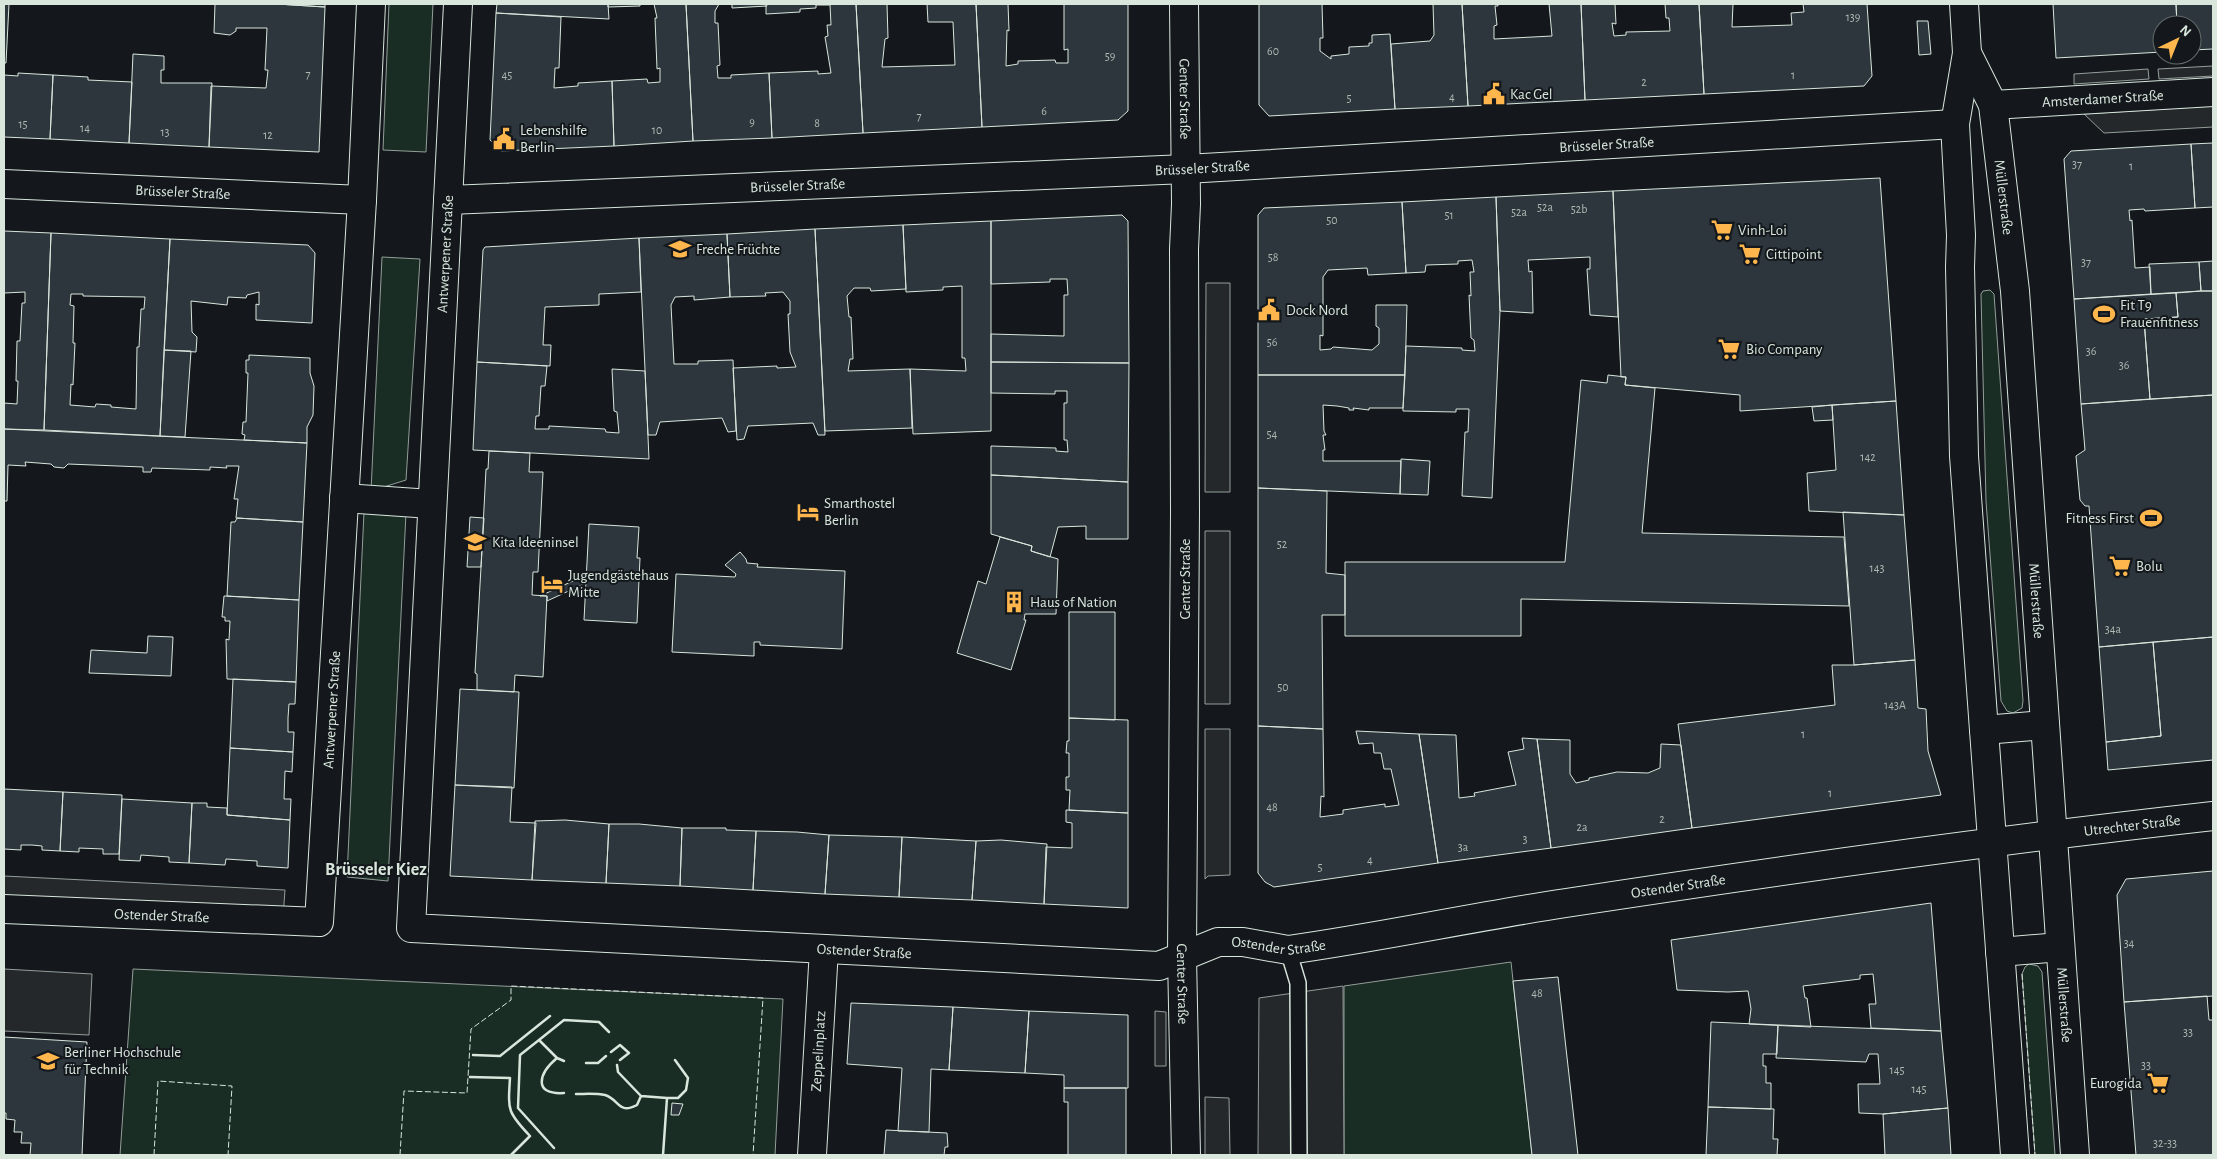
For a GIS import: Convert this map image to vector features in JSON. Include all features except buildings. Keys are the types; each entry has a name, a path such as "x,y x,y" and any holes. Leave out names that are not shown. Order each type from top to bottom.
{"street":[{"name":"Antwerpener Straße","path":"319,922 362,200 371,4"},
{"name":"Antwerpener Straße","path":"411,928 431,504 458,4"},
{"name":"Genter Straße","path":"1184,4 1186,169 1182,956 1186,1155"},
{"name":"Müllerstraße","path":"1964,4 1966,53 1955,124 1961,235 1964,456 2015,1155"},
{"name":"Müllerstraße","path":"1966,53 1992,105 2015,291 2075,1155"},
{"name":"Amsterdamer Straße","path":"1992,105 2213,92"},
{"name":"Brüsseler Straße","path":"448,200 1186,169 1955,124"},
{"name":"Brüsseler Straße","path":"4,184 362,200"},
{"path":"344,498 431,504"},
{"path":"1984,730 2045,725"},
{"name":"Utrechter Straße","path":"2053,835 2213,816"},
{"name":"Ostender Straße","path":"411,928 1160,966 1218,942 1243,942 1288,950 1573,902 1992,842 2053,835"},
{"name":"Ostender Straße","path":"4,910 319,922"},
{"path":"2000,952 2060,948"},
{"name":"Zeppelinplatz","path":"812,1155 824,949"}],"lane":[{"path":"1288,950 1298,983 1299,1155"}],"green space":[{"path":"389,4 433,4 426,152 383,150"},
{"path":"382,257 420,259 406,480 371,491"},
{"path":"1990,290 1994,294 2023,701 2022,708 2013,713 2007,711 2001,701 1986,501 1981,294 1983,291"},
{"path":"364,512 406,513 388,881 347,877"},
{"path":"1511,962 1532,1155 1344,1155 1344,986"},
{"path":"2029,964 2038,966 2042,972 2055,1155 2035,1155 2022,974 2025,967"},
{"path":"133,969 783,999 775,1155 120,1155"}],"shaded area":[{"path":"2213,66 2213,76 2159,79 2158,69"},
{"path":"2148,69 2149,79 2074,84 2074,74"},
{"path":"2213,106 2213,127 2104,133 2084,114"},
{"path":"1206,283 1230,283 1230,492 1205,492"},
{"path":"1205,531 1230,531 1230,704 1205,704"},
{"path":"1205,729 1230,729 1230,875 1208,876 1205,879"},
{"path":"4,876 285,890 283,917 4,902"},
{"path":"4,969 92,974 89,1035 4,1031"},
{"path":"1343,986 1344,1155 1258,1155 1259,998"},
{"path":"1155,1011 1166,1012 1166,1066 1155,1066"},
{"path":"1205,1097 1229,1098 1230,1155 1205,1155"}],"fence":[{"path":"2022,974 2035,1155"},
{"path":"400,1155 404,1091 467,1093 471,1029 511,1000 511,986 763,998 753,1155"},
{"path":"154,1155 158,1081 232,1086 228,1155"}],"wall":[{"path":"473,1055 500,1056 550,1016"},
{"path":"564,1061 557,1058 539,1040 564,1020 599,1022 609,1032"},
{"path":"539,1040 520,1055 518,1108 554,1148"},
{"path":"611,1052 620,1045 629,1053 620,1060"},
{"path":"586,1063 598,1063 606,1056"},
{"path":"557,1058 546,1070 542,1082 543,1087 547,1090 554,1093 564,1093"},
{"path":"663,1155 667,1098 678,1098 686,1090 688,1078 675,1060"},
{"path":"576,1094 605,1095 626,1108 637,1105 641,1096 618,1072 617,1065"},
{"path":"470,1077 510,1078 509,1104 513,1116 530,1136 511,1155"},
{"path":"641,1096 667,1098"}],"place":[{"name":"Kac Gel","path":"1494,94"},
{"name":"Lebenshilfe Berlin","path":"504,139"},
{"name":"Vinh-Loi","path":"1722,230"},
{"name":"Freche Früchte","path":"680,249"},
{"name":"Cittipoint","path":"1750,254"},
{"name":"Dock Nord","path":"1269,310"},
{"name":"Fit T9 Frauenfitness","path":"2104,314"},
{"name":"Bio Company","path":"1729,349"},
{"name":"Smarthostel Berlin","path":"808,512"},
{"name":"Fitness First","path":"2151,518"},
{"name":"Kita Ideeninsel","path":"475,542"},
{"name":"Bolu","path":"2120,566"},
{"name":"Jugendgästehaus Mitte","path":"552,584"},
{"name":"Haus of Nation","path":"1014,602"},
{"name":"Berliner Hochschule für Technik","path":"48,1061"},
{"name":"Eurogida","path":"2158,1083"}],"district":[{"name":"Brüsseler Kiez","path":"376,869"}]}
